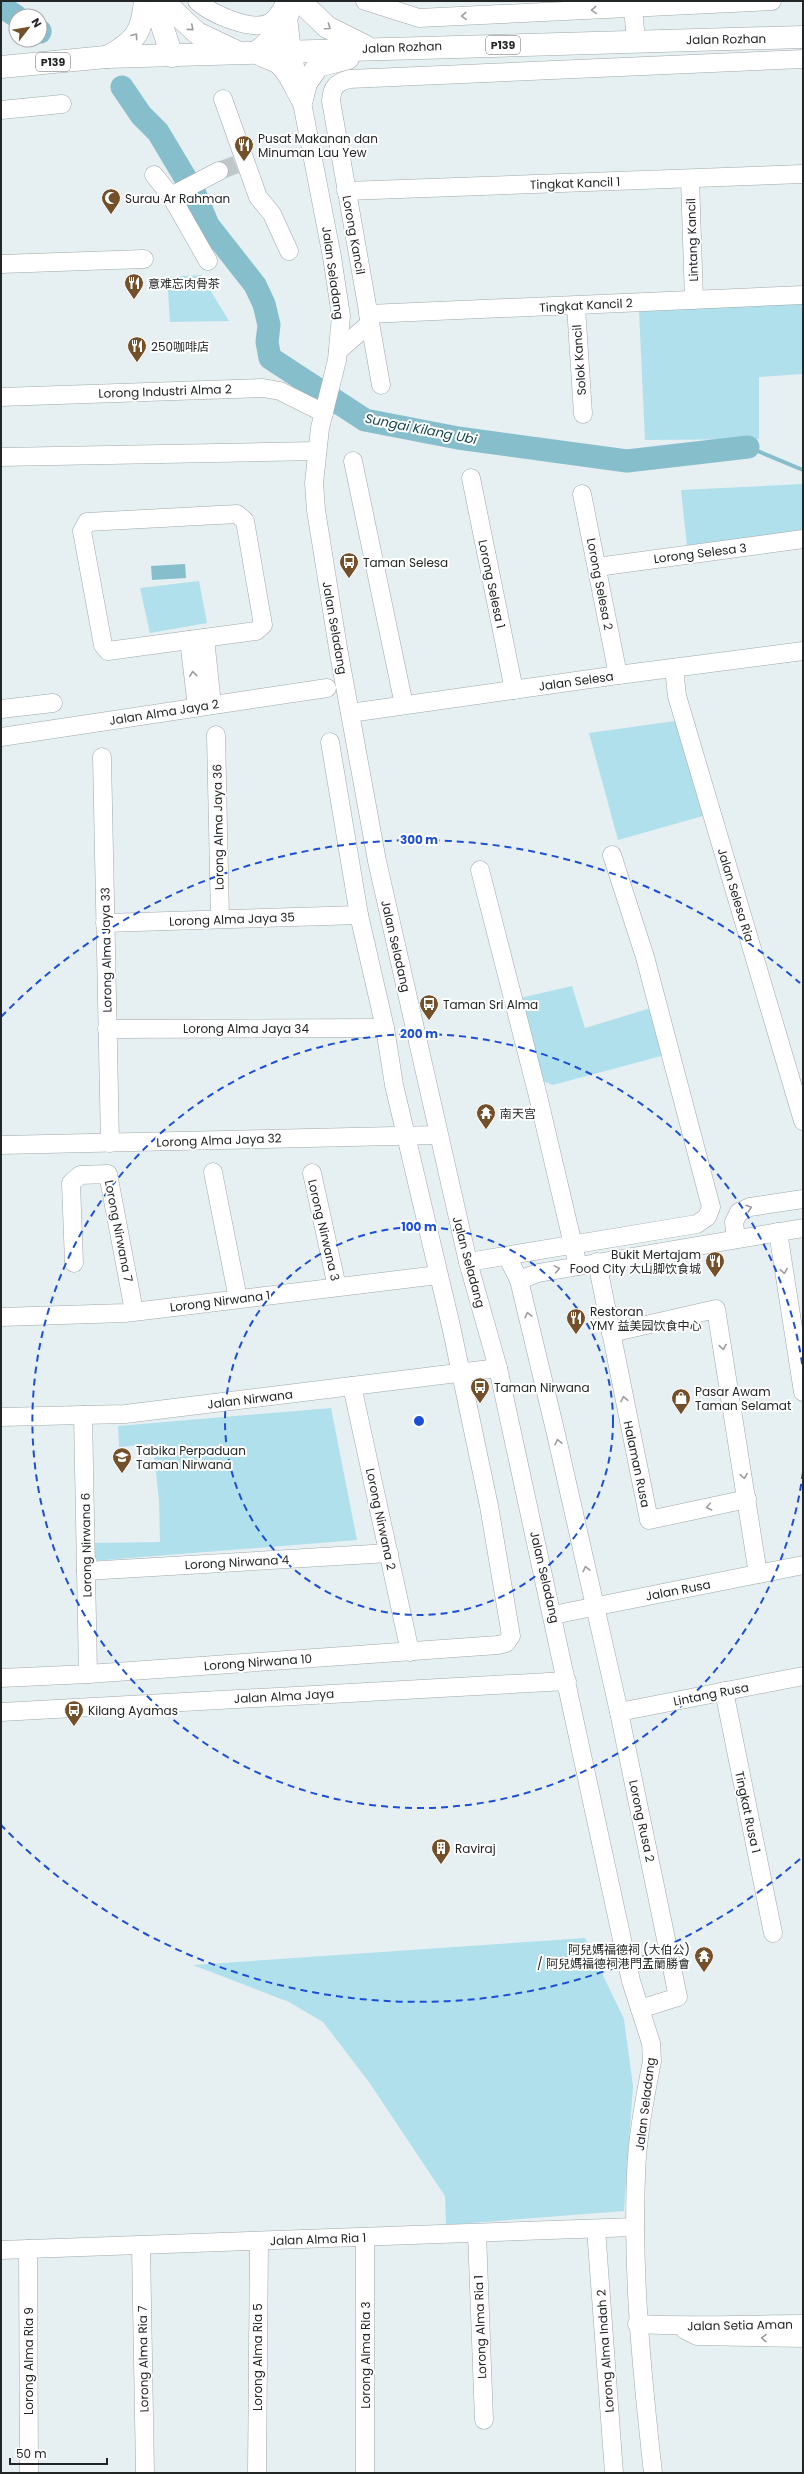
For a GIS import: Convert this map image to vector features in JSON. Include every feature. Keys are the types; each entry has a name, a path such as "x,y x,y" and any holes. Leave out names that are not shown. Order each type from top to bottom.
{"main road":[{"path":"106,57 127,46 133,40 143,20 146,1"},
{"path":"154,1 172,56"},
{"path":"163,1 197,33 277,61 287,70 290,80 302,99"},
{"path":"248,52 277,35 290,4 327,27 370,48"},
{"name":"Jalan Rozhan","path":"1,67 106,57 172,56 292,50 803,37"},
{"path":"302,99 306,83 318,66 328,62 341,61 370,48"}],"street":[{"path":"197,1 223,17 261,26 270,22 290,4"},
{"path":"365,1 419,18 772,1"},
{"name":"Jalan Seladang","path":"290,4 292,50 337,284 341,316 338,355 325,408 317,450 314,483 316,510 338,648 377,861 438,1135 468,1262 498,1368 630,1973 651,2043 652,2061 636,2173 635,2227 638,2324 653,2473"},
{"path":"633,8 647,66"},
{"name":"Jalan Rozhan","path":"335,86 349,79 803,59"},
{"name":"Lorong Kancil","path":"335,86 331,101 381,385"},
{"path":"223,99 258,197 272,214 289,251"},
{"path":"1,110 62,104"},
{"path":"175,194 213,174"},
{"name":"Tingkat Kancil 1","path":"346,191 803,174"},
{"path":"154,175 175,194 208,261"},
{"name":"Lintang Kancil","path":"690,179 694,300"},
{"path":"1,264 144,259"},
{"name":"Tingkat Kancil 2","path":"369,318 803,295"},
{"name":"Solok Kancil","path":"576,306 583,414"},
{"path":"338,355 369,318"},
{"name":"Lorong Industri Alma 2","path":"1,397 263,388 280,391 325,408"},
{"path":"1,457 317,450"},
{"path":"353,462 404,704"},
{"name":"Lorong Selesa 1","path":"471,478 514,690"},
{"name":"Lorong Selesa 2","path":"582,494 618,674"},
{"path":"237,514 245,521 263,625 256,631 197,639 108,651 103,645 82,531 87,522 237,514"},
{"name":"Lorong Selesa 3","path":"597,567 803,540"},
{"path":"197,639 204,706"},
{"path":"338,648 327,688 344,714 354,736"},
{"name":"Jalan Selesa","path":"350,713 618,674 803,651"},
{"name":"Jalan Selesa Ria","path":"674,668 677,696 803,1121"},
{"name":"Jalan Alma Jaya 2","path":"1,737 327,688"},
{"path":"1,709 53,703"},
{"name":"Lorong Alma Jaya 36","path":"216,735 220,919"},
{"path":"330,742 360,915 385,1028 394,1085 461,1372"},
{"name":"Lorong Alma Jaya 33","path":"102,757 110,1143"},
{"path":"468,1262 697,1224 707,1217 711,1207 645,958 612,855"},
{"path":"480,870 578,1266"},
{"name":"Lorong Alma Jaya 35","path":"105,923 360,915"},
{"name":"Lorong Alma Jaya 34","path":"107,1029 385,1028"},
{"name":"Lorong Alma Jaya 32","path":"1,1145 438,1135"},
{"path":"213,1172 238,1299"},
{"name":"Lorong Nirwana 3","path":"312,1173 337,1287"},
{"name":"Lorong Nirwana 7","path":"74,1263 71,1182 80,1175 108,1174 134,1311"},
{"path":"736,1239 734,1222 739,1212 750,1207 803,1199"},
{"path":"697,1224 700,1245"},
{"path":"519,1280 538,1273 597,1262 803,1228"},
{"path":"778,1232 799,1340 803,1392"},
{"path":"507,1256 519,1280 595,1607"},
{"name":"Halaman Rusa","path":"597,1262 649,1520 747,1499"},
{"name":"Lorong Nirwana 1","path":"1,1317 134,1311 438,1275"},
{"path":"612,1333 716,1309 758,1574"},
{"name":"Jalan Nirwana","path":"1,1417 125,1414 498,1368"},
{"name":"Lorong Nirwana 10","path":"1,1678 88,1674 410,1652 498,1645 506,1643 511,1636 489,1506 461,1372"},
{"name":"Lorong Nirwana 2","path":"352,1386 410,1652"},
{"name":"Lorong Nirwana 6","path":"83,1415 88,1674"},
{"name":"Lorong Nirwana 4","path":"86,1571 389,1553"},
{"name":"Jalan Rusa","path":"553,1615 803,1565"},
{"name":"Lorong Rusa 2","path":"595,1607 619,1712 678,1997 640,2009"},
{"name":"Lintang Rusa","path":"619,1712 803,1676"},
{"name":"Jalan Alma Jaya","path":"1,1712 567,1681"},
{"name":"Tingkat Rusa 1","path":"724,1691 773,1933"},
{"name":"Jalan Alma Ria 1","path":"1,2250 635,2227"},
{"name":"Lorong Alma Indah 2","path":"596,2229 614,2473"},
{"name":"Lorong Alma Ria 1","path":"477,2233 484,2420"},
{"name":"Lorong Alma Ria 3","path":"365,2237 365,2473"},
{"name":"Lorong Alma Ria 5","path":"257,2473 259,2241"},
{"name":"Lorong Alma Ria 7","path":"141,2246 145,2473"},
{"name":"Lorong Alma Ria 9","path":"28,2250 29,2473"},
{"name":"Jalan Setia Aman","path":"638,2324 677,2326 696,2324 803,2324"},
{"name":"Jalan Setia Aman","path":"677,2326 697,2336 803,2338"}],"shaded area":[{"path":"201,275 229,321 170,322 167,277"},
{"path":"803,304 803,374 759,377 759,439 645,440 639,311"},
{"path":"803,484 803,531 687,546 681,490"},
{"path":"185,564 186,578 152,580 151,566"},
{"path":"199,581 207,623 150,633 140,588"},
{"path":"675,721 703,816 618,840 589,733"},
{"path":"572,986 585,1028 654,1007 665,1055 553,1085 546,1082 538,1083 520,998"},
{"path":"331,1408 357,1540 92,1561 92,1543 160,1542 159,1501 153,1444 119,1447 118,1426"},
{"path":"585,1938 624,2019 633,2086 624,2211 446,2225 445,2196 369,2082 323,2022 289,2002 193,1965"}],"waterway":[{"name":"Sungai Kilang Ubi","path":"1,6 8,11"},
{"name":"Sungai Kilang Ubi","path":"122,87 141,115 158,132 195,194 208,225 255,285 264,304 269,325 267,342 270,358 365,420 458,438 627,461 748,447"},
{"name":"Sungai Kilang Ubi","path":"748,447 803,470"}],"tunnel":[{"path":"219,171 245,161"}],"place":[{"name":"Pusat Makanan dan Minuman Lau Yew","path":"244,162"},
{"name":"Surau Ar Rahman","path":"111,215"},
{"name":"意难忘肉骨茶","path":"134,300"},
{"name":"250咖啡店","path":"137,363"},
{"name":"Taman Selesa","path":"349,579"},
{"name":"Taman Sri Alma","path":"429,1021"},
{"name":"南天宫","path":"486,1130"},
{"name":"Bukit Mertajam Food City 大山脚饮食城","path":"715,1278"},
{"name":"Restoran YMY 益美园饮食中心","path":"576,1335"},
{"name":"Taman Nirwana","path":"480,1404"},
{"name":"Pasar Awam Taman Selamat","path":"681,1415"},
{"name":"Tabika Perpaduan Taman Nirwana","path":"122,1474"},
{"name":"Kilang Ayamas","path":"74,1727"},
{"name":"Raviraj","path":"441,1865"},
{"name":"阿兒媽福德祠 (大伯公) / 阿兒媽福德祠港門盂蘭勝會","path":"704,1973"}]}
